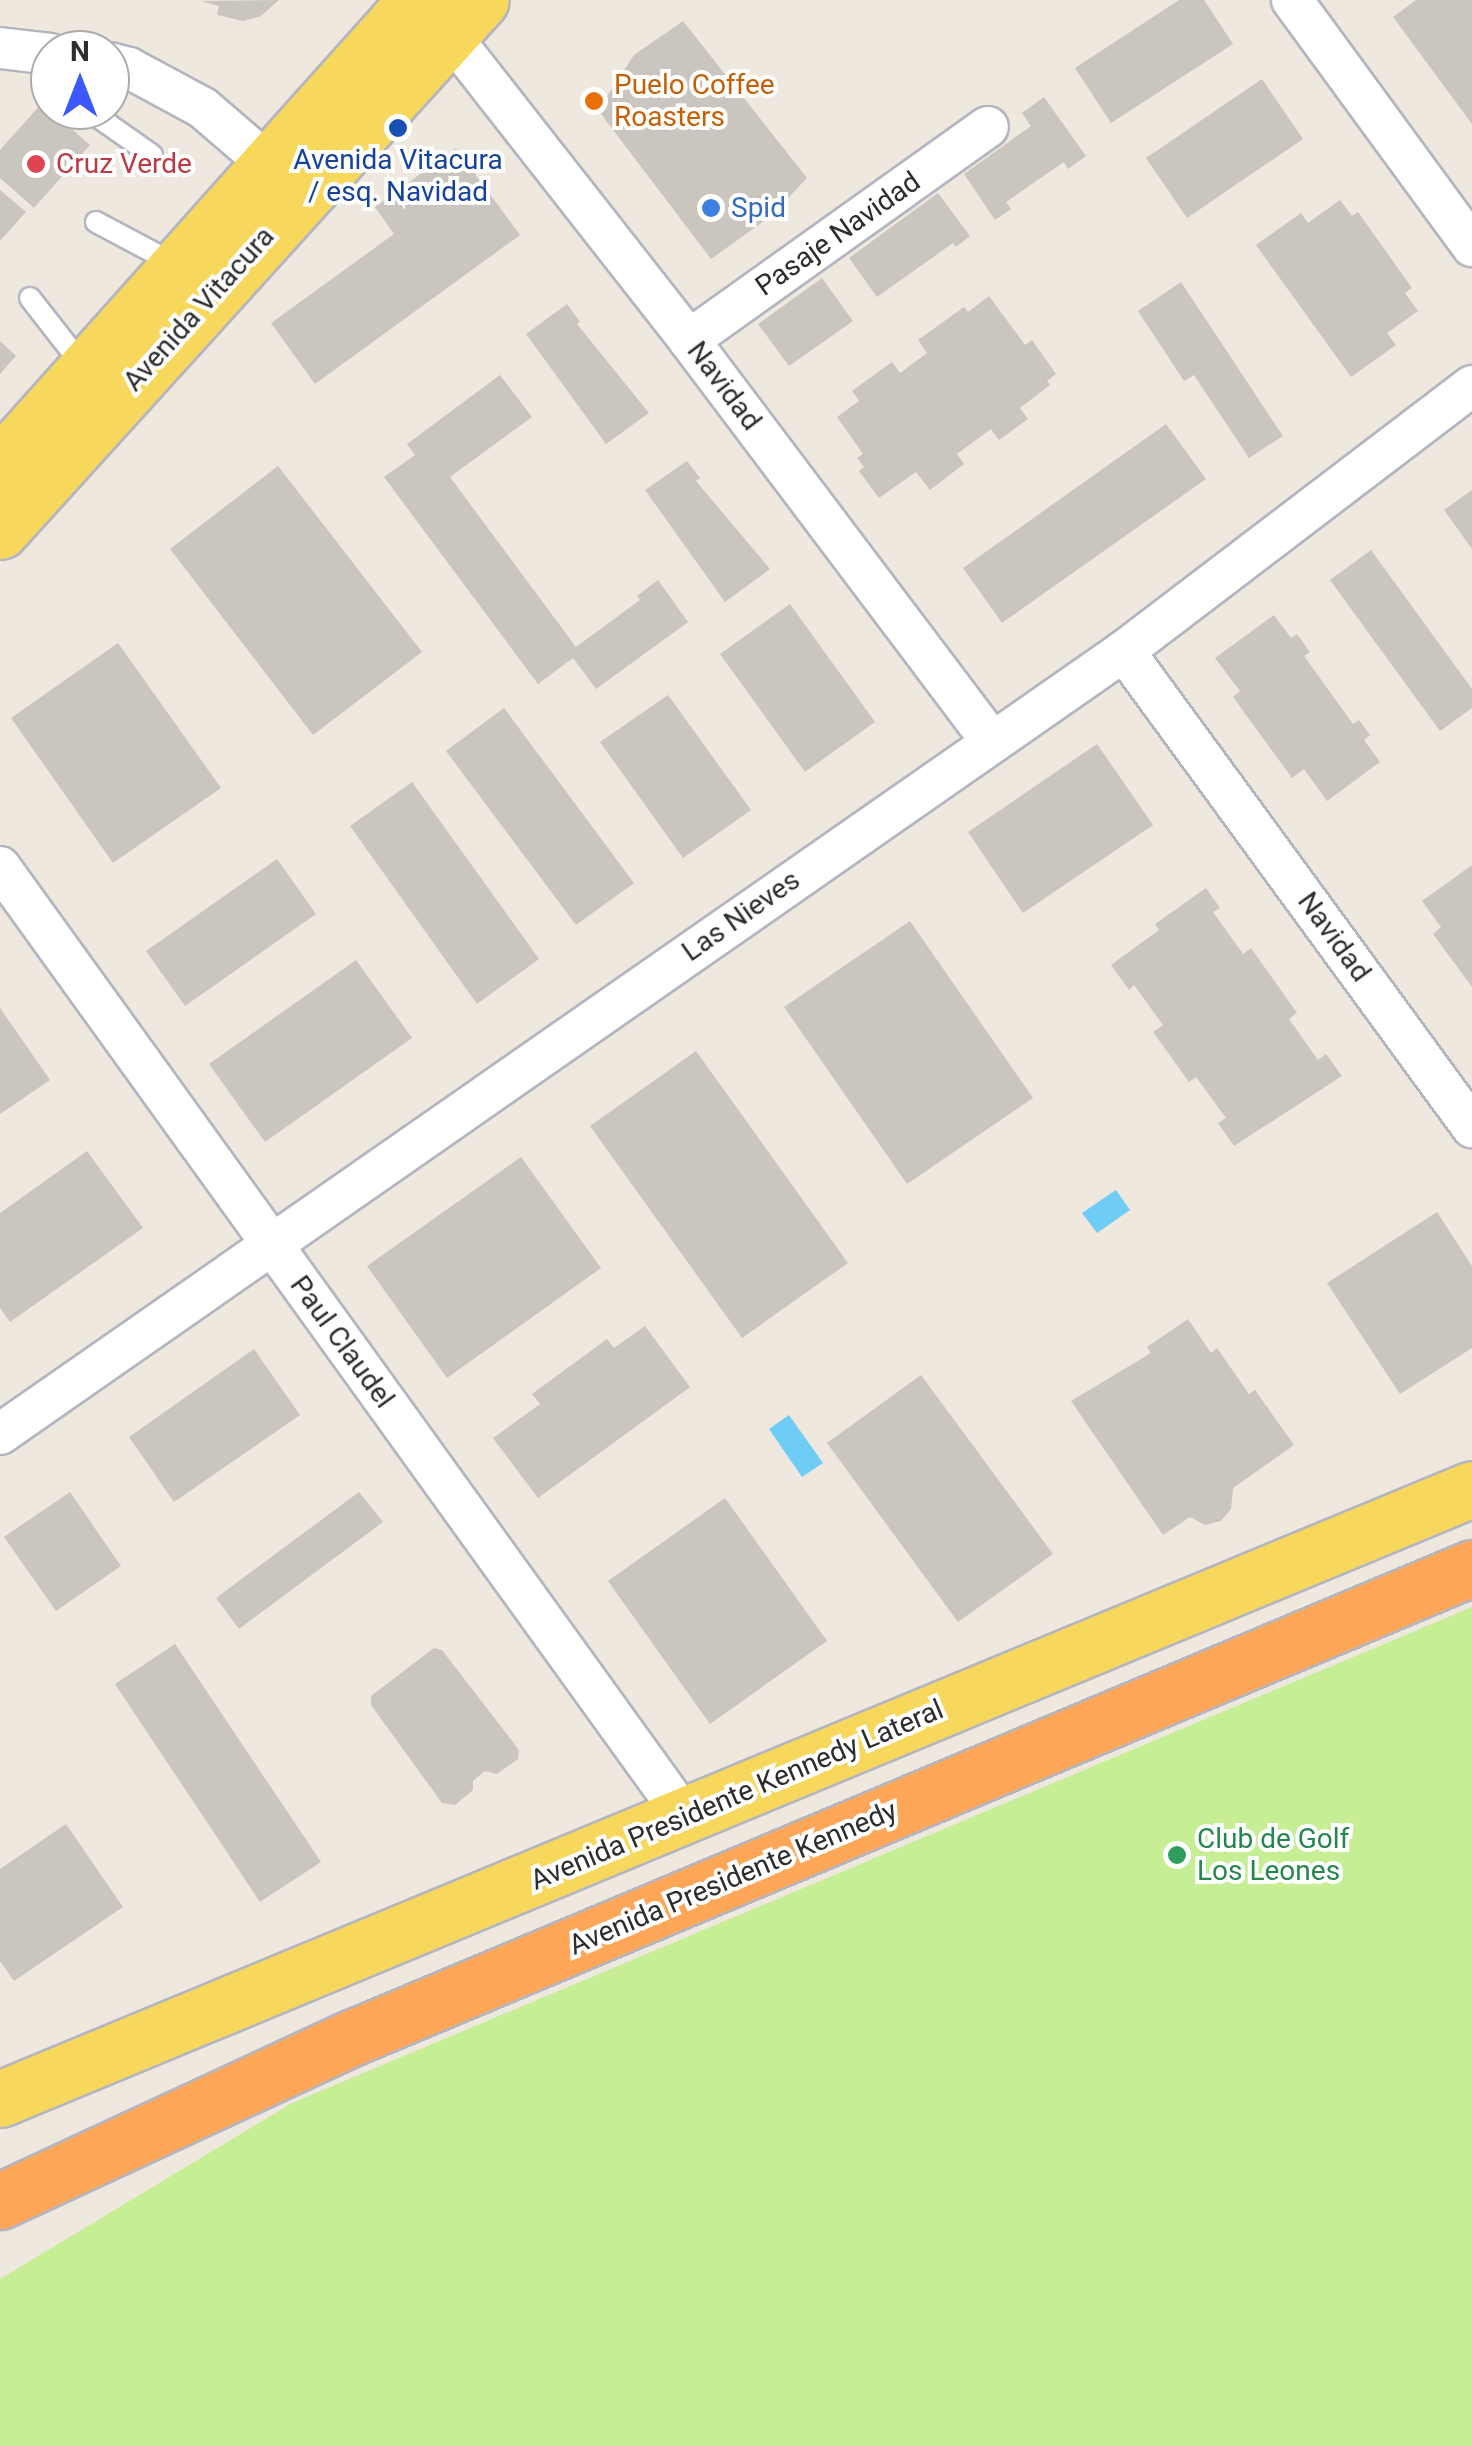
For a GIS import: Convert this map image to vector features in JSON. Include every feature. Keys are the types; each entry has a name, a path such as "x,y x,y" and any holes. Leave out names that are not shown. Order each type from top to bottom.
{"highway":[{"name":"Avenida Presidente Kennedy","path":"0,2202 354,2037 1472,1568"}],"main road":[{"name":"Avenida Vitacura","path":"0,464 267,163 447,9"},
{"name":"Avenida Vitacura","path":"0,531 447,9"},
{"name":"Avenida Presidente Kennedy Lateral","path":"0,2098 1472,1489"}],"street":[{"path":"1292,0 1472,246"},
{"name":"Navidad","path":"447,9 689,340 992,742"},
{"path":"0,48 30,52"},
{"path":"130,69 203,108 267,163"},
{"name":"Pasaje Navidad","path":"689,340 988,127"},
{"name":"Las Nieves","path":"0,1434 1124,650 1472,386"},
{"name":"Navidad","path":"1124,650 1472,1128"},
{"name":"Paul Claudel","path":"0,866 685,1817"}],"lane":[{"path":"116,130 152,155"},
{"path":"96,222 177,265"},
{"path":"30,298 85,369"}],"green space":[{"name":"Club de Golf Los Leones","path":"1472,1607 1472,2446 0,2446 0,2279 292,2103"}],"water":[{"path":"1116,1190 1130,1210 1097,1233 1082,1213"},
{"path":"789,1415 823,1463 802,1477 769,1429"}],"building":[{"path":"279,0 261,16 243,21 217,15 219,6 201,1"},
{"path":"1179,0 1204,0 1233,44 1111,123 1075,68"},
{"path":"1416,0 1472,0 1472,124 1393,17"},
{"path":"683,21 807,178 771,216 711,259 598,110 634,55"},
{"path":"1262,79 1303,139 1187,218 1146,158"},
{"path":"1044,97 1086,156 1068,169 1064,162 1006,202 1011,209 995,220 964,174 1031,126 1022,113"},
{"name":"Cruz Verde","path":"30,116 30,130 73,130 90,145 34,208 0,178 0,150"},
{"path":"456,148 520,235 315,384 271,323 394,234 375,207"},
{"path":"0,190 26,212 0,241"},
{"path":"938,193 970,236 956,247 953,243 877,297 849,258"},
{"path":"1340,200 1352,216 1358,212 1412,288 1405,293 1418,311 1387,333 1396,345 1351,377 1256,245 1301,213 1308,223"},
{"path":"822,278 853,321 789,366 758,324"},
{"path":"1181,282 1283,436 1249,458 1194,375 1184,381 1138,311"},
{"path":"989,296 1025,345 1032,340 1056,374 1047,381 1050,385 1020,408 1028,419 999,440 991,429 957,454 964,464 930,490 916,472 879,498 859,471 864,467 857,458 863,454 837,417 859,401 852,391 892,362 900,373 927,353 918,340 964,307 968,312"},
{"path":"567,304 580,322 577,324 649,413 606,444 526,334"},
{"path":"0,341 16,356 0,374"},
{"path":"500,375 532,417 450,477 576,647 640,600 637,596 658,580 688,622 596,689 573,658 538,684 384,477 415,455 407,444"},
{"path":"1166,424 1206,479 1002,623 963,568"},
{"path":"687,461 700,478 696,481 770,569 725,602 645,490"},
{"path":"278,466 422,652 313,735 170,549"},
{"path":"1472,490 1472,549 1444,510"},
{"path":"1371,550 1472,689 1472,708 1440,731 1330,580"},
{"path":"790,604 875,722 805,772 720,654"},
{"path":"1274,615 1291,638 1297,634 1310,652 1304,656 1353,724 1359,720 1370,735 1364,740 1380,762 1327,801 1304,769 1292,778 1233,697 1240,691 1215,658"},
{"path":"118,643 221,788 113,863 11,718"},
{"path":"668,695 751,810 683,858 600,742"},
{"path":"504,708 634,883 576,925 446,751"},
{"path":"1097,744 1153,825 1023,913 968,832"},
{"path":"412,782 539,959 477,1004 350,826"},
{"path":"277,859 316,914 185,1006 146,951"},
{"path":"1472,865 1472,987 1433,934 1441,927 1422,901"},
{"path":"1206,888 1220,908 1213,912 1243,954 1251,948 1297,1013 1289,1019 1318,1060 1326,1054 1342,1076 1234,1146 1218,1123 1226,1118 1196,1077 1189,1082 1153,1032 1163,1025 1134,985 1129,990 1111,965 1159,930 1155,924"},
{"path":"910,921 1033,1098 907,1184 784,1007"},
{"path":"356,960 412,1038 265,1142 209,1064"},
{"path":"0,1008 50,1080 0,1114"},
{"path":"696,1051 848,1263 742,1338 590,1126"},
{"path":"87,1151 143,1228 10,1322 0,1308 0,1213"},
{"path":"521,1157 601,1268 447,1378 367,1266"},
{"path":"1437,1212 1472,1266 1472,1348 1400,1394 1327,1283"},
{"path":"1188,1319 1211,1353 1217,1348 1249,1394 1255,1390 1294,1445 1233,1488 1231,1509 1221,1521 1205,1525 1190,1517 1163,1535 1071,1401 1151,1353 1147,1347"},
{"path":"645,1326 690,1387 538,1498 493,1438 540,1404 532,1394 607,1339 614,1348"},
{"path":"254,1349 300,1415 174,1502 129,1437"},
{"path":"921,1375 1053,1554 958,1622 827,1443"},
{"path":"70,1492 121,1566 56,1611 4,1537"},
{"path":"359,1492 383,1522 239,1629 216,1598"},
{"path":"725,1498 827,1641 710,1724 608,1581"},
{"path":"175,1644 321,1862 260,1902 115,1684"},
{"path":"434,1648 442,1650 519,1750 518,1759 497,1774 485,1771 473,1781 473,1790 455,1805 442,1803 371,1705 371,1696"},
{"path":"66,1824 123,1907 14,1981 0,1961 0,1869"}],"place":[{"name":"Puelo Coffee Roasters","path":"594,101"},
{"name":"Avenida Vitacura / esq. Navidad","path":"398,128"},
{"name":"Cruz Verde","path":"36,164"},
{"name":"Spid","path":"711,208"},
{"name":"Club de Golf Los Leones","path":"1177,1855"}]}
